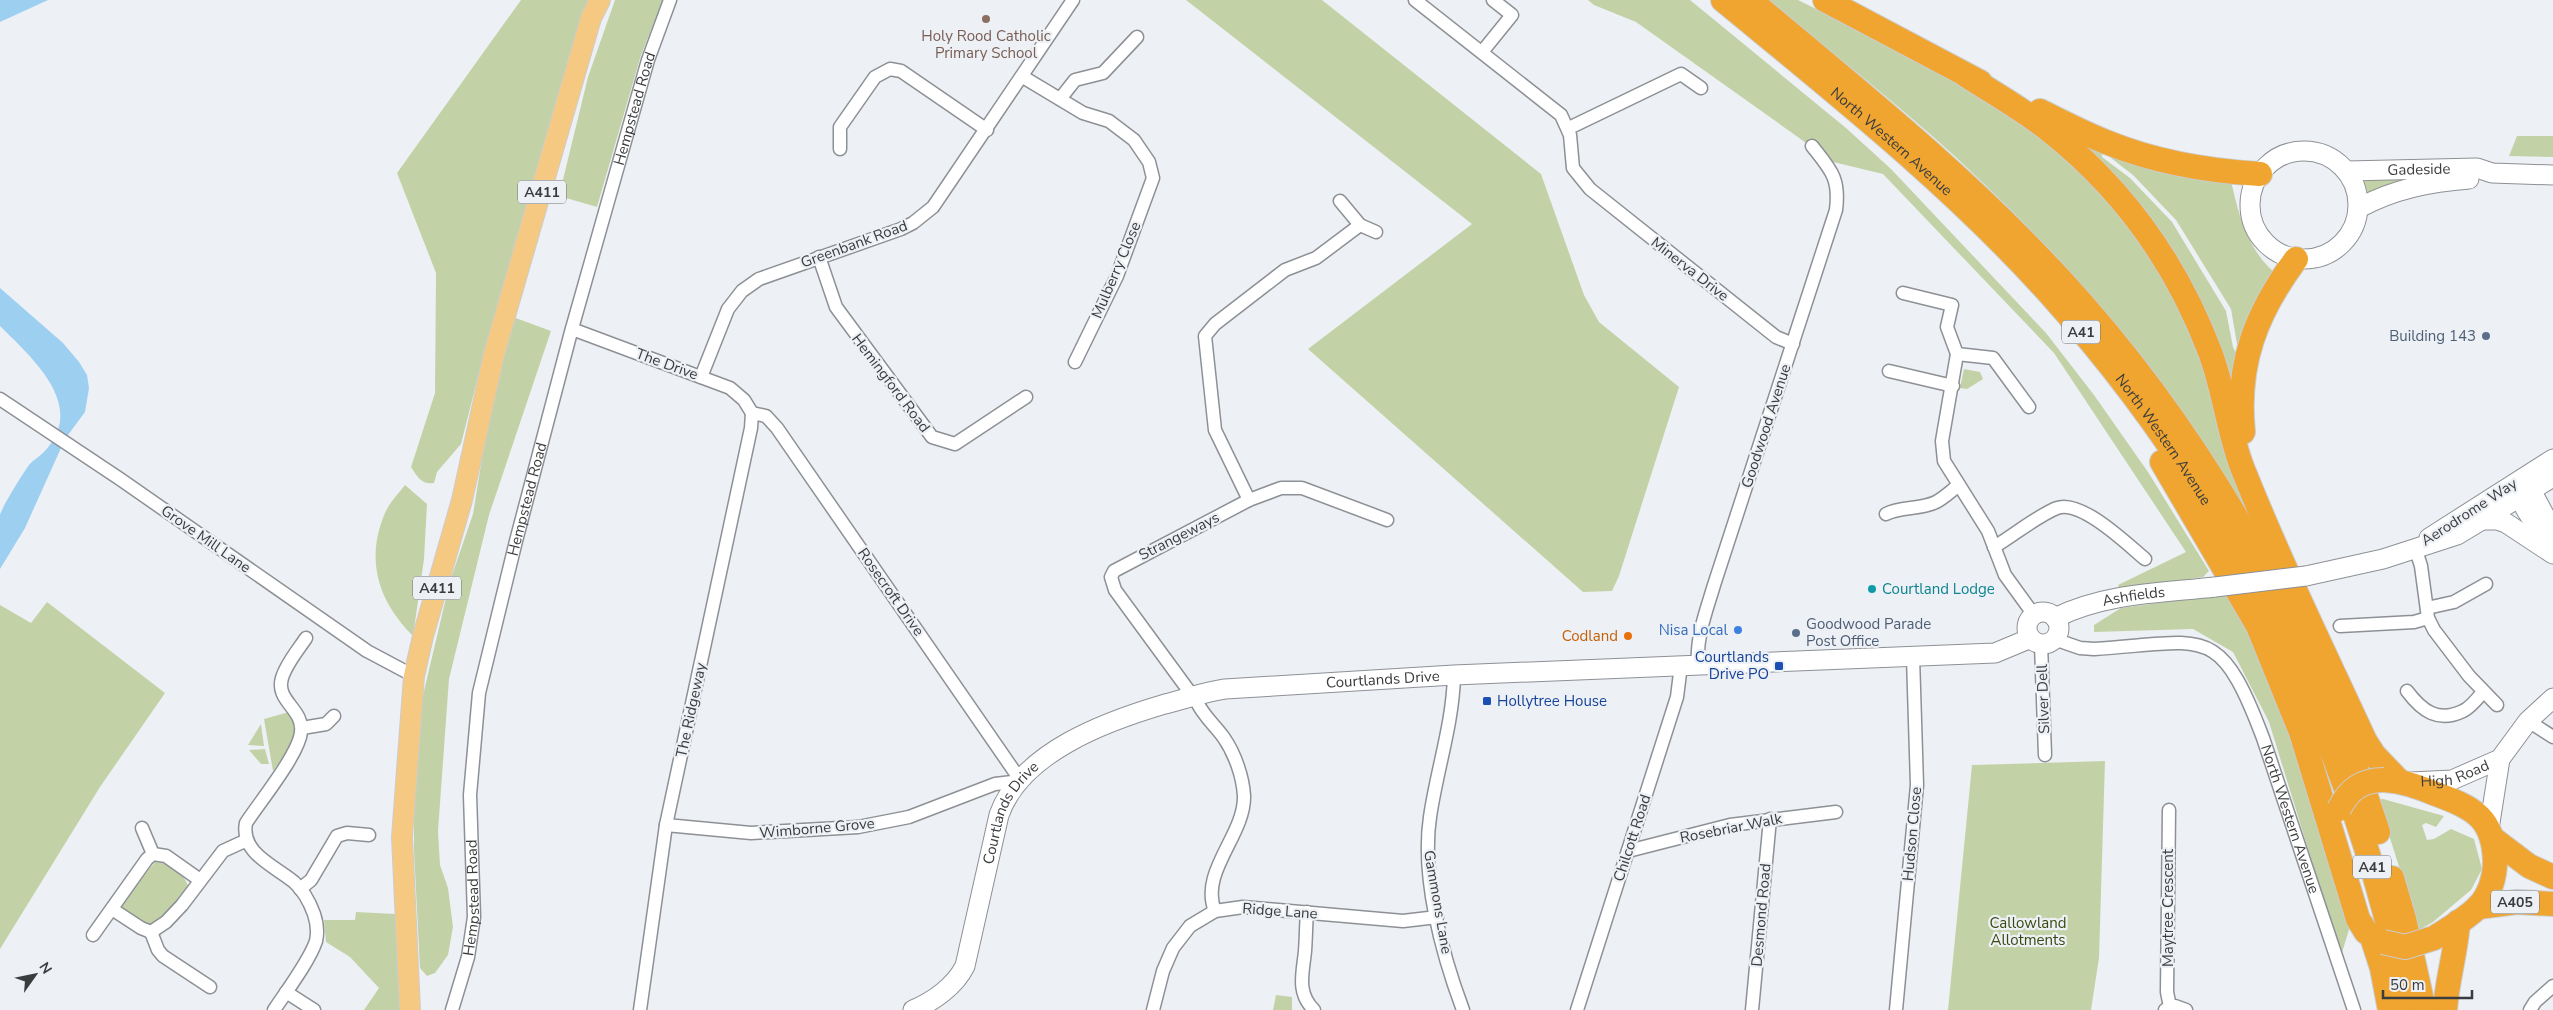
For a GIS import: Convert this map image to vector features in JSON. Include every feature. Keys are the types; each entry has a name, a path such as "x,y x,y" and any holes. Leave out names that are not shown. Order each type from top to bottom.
{"highway":[{"name":"North Western Avenue","path":"1723,0 1877,129 1961,204 2049,293 2115,372 2144,411 2220,524 2281,637 2309,696 2356,817 2381,899 2407,1010"},
{"name":"North Western Avenue","path":"1750,0 1927,149 2013,230 2060,279 2107,335 2170,418 2206,471 2260,560 2310,657 2334,714 2363,787 2391,876 2404,919 2424,1010"},
{"path":"1825,0 1967,76 2105,142 2135,153 2210,170 2260,174"},
{"path":"1967,76 2015,106 2071,149 2116,194 2151,238 2195,314 2218,379 2241,465 2365,741 2374,755 2397,781"},
{"path":"1877,129 2058,323 2112,390 2160,460 2258,626 2301,732 2358,919 2378,939 2405,947 2434,938 2478,907 2488,893 2493,879 2495,853 2490,833 2480,815 2467,806 2397,781 2369,780 2355,787 2345,796 2339,809 2333,836"},
{"path":"2260,509 2241,416 2244,368 2256,324 2296,259"},
{"name":"A405","path":"2490,833 2529,866 2553,878"},
{"name":"A405","path":"2478,907 2506,902 2553,904"},
{"path":"2444,1010 2447,981 2456,951 2458,922"},
{"path":"2378,939 2390,1010"}],"main road":[{"name":"A411","path":"410,1010 402,837 414,676 423,636 462,500 494,354 591,18 600,0"}],"street":[{"name":"Hempstead Road","path":"452,1010 468,957 474,917 470,794 479,693 516,541 572,329 648,60 670,0"},
{"name":"Greenbank Road","path":"701,377 724,316 742,291 759,279 819,256 901,229 925,215 944,194 1073,0"},
{"path":"1415,0 1553,108 1569,128 1681,74 1701,88"},
{"path":"1482,52 1512,15 1493,0"},
{"path":"1023,77 1060,99 1076,80 1097,76 1110,69 1137,37"},
{"path":"840,149 840,127 875,76 890,69 901,72 987,130"},
{"name":"Mulberry Close","path":"1060,99 1083,113 1109,121 1134,140 1149,162 1153,178 1117,276 1076,362"},
{"name":"Minerva Drive","path":"1569,128 1573,168 1590,189 1776,337 1793,344"},
{"name":"Goodwood Avenue","path":"1690,665 1836,210 1838,189 1829,167 1812,146"},
{"path":"2302,151 2322,154 2346,171 2356,188 2359,208 2349,237 2335,251 2316,259 2296,259 2277,253 2259,236 2252,222 2250,202 2254,183 2260,174 2266,166 2283,155 2302,151"},
{"name":"Gadeside","path":"2346,171 2477,168 2492,173 2553,175"},
{"name":"Gadeside","path":"2359,208 2389,194 2433,182 2478,178 2492,173"},
{"path":"1340,200 1360,225 1376,232"},
{"path":"1249,500 1215,430 1206,336 1215,324 1285,270 1316,258 1360,225"},
{"name":"Hemingford Road","path":"819,256 836,307 932,437 955,444 1026,397"},
{"path":"1904,293 1952,305 1947,327 1957,354 1942,441 1944,461 1974,506 1994,547 2004,575 2034,615"},
{"name":"The Drive","path":"572,329 701,377 739,394 752,413"},
{"path":"1957,354 1993,358 2029,407"},
{"path":"1889,371 1953,386"},
{"name":"Grove Mill Lane","path":"0,399 67,442 367,651 414,676"},
{"name":"Rosecroft Drive","path":"752,413 766,416 778,428 1021,781"},
{"name":"The Ridgeway","path":"640,1010 666,825 749,438 752,413"},
{"name":"Aerodrome Way","path":"2415,547 2457,535 2481,520 2523,489 2553,459"},
{"name":"Aerodrome Way","path":"2415,547 2455,519 2553,477"},
{"path":"1886,514 1896,509 1905,510 1936,502 1959,485"},
{"name":"Strangeways","path":"1193,696 1115,590 1112,574 1118,567 1249,500 1281,488 1302,488 1387,520"},
{"path":"2523,489 2553,531"},
{"path":"2523,489 2534,522 2553,546"},
{"path":"1994,547 2059,507 2079,510 2099,521 2145,559"},
{"path":"2481,520 2497,520 2506,523 2553,554"},
{"path":"2415,547 2421,566 2428,613 2434,630 2483,692 2497,705"},
{"name":"Ashfields","path":"2055,618 2086,605 2108,599 2306,576 2383,559 2415,547"},
{"path":"2340,626 2414,622 2486,584"},
{"path":"2048,613 2055,618 2058,631 2042,640 2027,628 2034,615 2048,613"},
{"path":"274,1010 313,948 317,936 313,912 300,889 262,859 247,840 246,823 297,746 302,728 296,710 283,696 281,686 284,673 306,638"},
{"name":"Courtlands Drive","path":"913,1010 927,1004 946,989 960,976 965,966 999,816 1006,800 1021,781 1053,752 1092,730 1193,696 1225,689 1454,675 1995,654 2042,640"},
{"name":"Silver Dell","path":"2042,640 2045,755"},
{"name":"North Western Avenue","path":"2042,640 2094,649 2188,642 2216,652 2228,664 2238,680 2263,738 2354,1010"},
{"name":"Hudson Close","path":"1896,1010 1917,785 1913,657"},
{"name":"Chilcott Road","path":"1577,1010 1678,692 1690,665"},
{"name":"Gammons Lane","path":"1454,675 1452,708 1436,784 1427,844 1437,917 1463,1010"},
{"path":"2407,691 2419,708 2431,715 2464,711 2483,692"},
{"path":"1193,696 1203,716 1228,745 1239,771 1244,795 1243,810 1213,882 1211,898 1215,912"},
{"name":"High Road","path":"2490,833 2500,759 2528,721 2553,698"},
{"path":"302,728 326,724 334,716"},
{"path":"2528,721 2553,737"},
{"name":"High Road","path":"2397,781 2452,780 2500,759"},
{"name":"Wimborne Grove","path":"666,825 751,833 858,827 909,816 995,784 1021,781"},
{"name":"Maytree Crescent","path":"2169,810 2168,1008 2181,1007 2186,1010"},
{"name":"Rosebriar Walk","path":"1628,851 1730,825 1836,812"},
{"name":"Desmond Road","path":"1752,1010 1770,819"},
{"path":"142,828 153,854"},
{"path":"300,889 311,880 338,836 346,834 369,835"},
{"path":"151,932 166,922 192,894 200,880 223,851 247,840"},
{"path":"93,935 147,858 153,854 166,856 200,880"},
{"name":"Ridge Lane","path":"1153,1010 1163,971 1173,948 1190,926 1205,915 1243,907 1403,920 1437,917"},
{"path":"112,909 141,928 151,932 158,950 163,956 210,987"},
{"path":"1307,912 1301,984 1306,1000 1314,1010"},
{"path":"2530,1010 2535,1002 2553,986"},
{"path":"286,992 314,1010"}],"green space":[{"path":"521,0 592,0 481,365 461,444 437,472 434,483 426,483 415,474 411,467 435,393 436,273 397,173"},
{"path":"615,0 663,0 641,55 597,207 559,196 588,77"},
{"path":"1186,0 1322,0 1541,174 1584,295 1599,322 1679,387 1619,576 1612,591 1583,592 1308,349 1472,224"},
{"path":"1588,0 1690,0 1846,128 1891,169 2046,333 2094,395 2148,472 2209,571 2203,577 2120,590 2118,585 2186,552 2054,353 1883,174 1833,162 1636,22 1594,5"},
{"path":"1768,0 1798,0 1983,92 2093,174 2191,315 2250,511 2246,517 2190,426 2159,382 2092,297 2056,257 1956,157 1876,88"},
{"path":"2517,136 2553,136 2553,157 2509,156"},
{"path":"2074,137 2101,144 2102,157 2130,178 2172,222 2226,311 2233,347 2238,358 2238,395 2217,352"},
{"path":"2107,155 2230,176 2241,218 2252,244 2268,266 2279,276 2238,350 2231,309 2176,220 2133,175"},
{"path":"2433,172 2370,198 2361,175"},
{"path":"513,317 551,331 489,515 449,679 438,831 440,865 448,888 453,927 448,955 435,973 427,976 420,968 414,852 414,761 420,708 450,581 473,514 487,427"},
{"path":"1964,369 1980,372 1983,379 1967,389 1960,388"},
{"path":"405,485 427,504 424,559 413,636 391,609 383,594 378,579 376,563 379,530 385,513"},
{"path":"2232,593 2297,744 2351,923 2341,956 2269,722 2233,652 2193,629 2094,632 2094,625 2121,608"},
{"path":"47,602 165,693 100,787 0,949 0,605 31,623"},
{"path":"289,712 293,721 294,737 288,750 273,771 264,719"},
{"path":"261,724 264,746 248,745"},
{"path":"265,749 269,764 261,764 249,750"},
{"name":"Callowland Allotments","path":"2105,761 2099,958 2091,1010 1948,1010 1972,765"},
{"path":"2383,799 2444,816 2436,827 2426,823 2422,825 2427,840 2434,839 2451,829 2474,839 2482,869 2471,890 2433,922 2419,930 2378,800"},
{"path":"155,862 166,864 177,871 186,881 188,891 157,923 148,926 123,909 121,904"},
{"path":"356,912 395,914 400,1010 364,1010 379,988 350,957 326,942 324,920 355,920"},
{"path":"1276,995 1292,997 1292,1010 1273,1010"}],"water":[{"path":"0,0 48,0 0,22"},
{"path":"0,288 63,343 87,375 89,388 85,412 65,439 25,528 0,569 0,515 29,465 43,453 56,436 60,418 58,401 51,385 27,353 0,326"}],"place":[{"name":"Holy Rood Catholic Primary School","path":"986,19"},
{"name":"Building 143","path":"2486,336"},
{"name":"Courtland Lodge","path":"1872,589"},
{"name":"Nisa Local","path":"1738,630"},
{"name":"Goodwood Parade Post Office","path":"1796,633"},
{"name":"Codland","path":"1628,636"},
{"name":"Courtlands Drive PO","path":"1779,666"},
{"name":"Hollytree House","path":"1487,701"}]}
